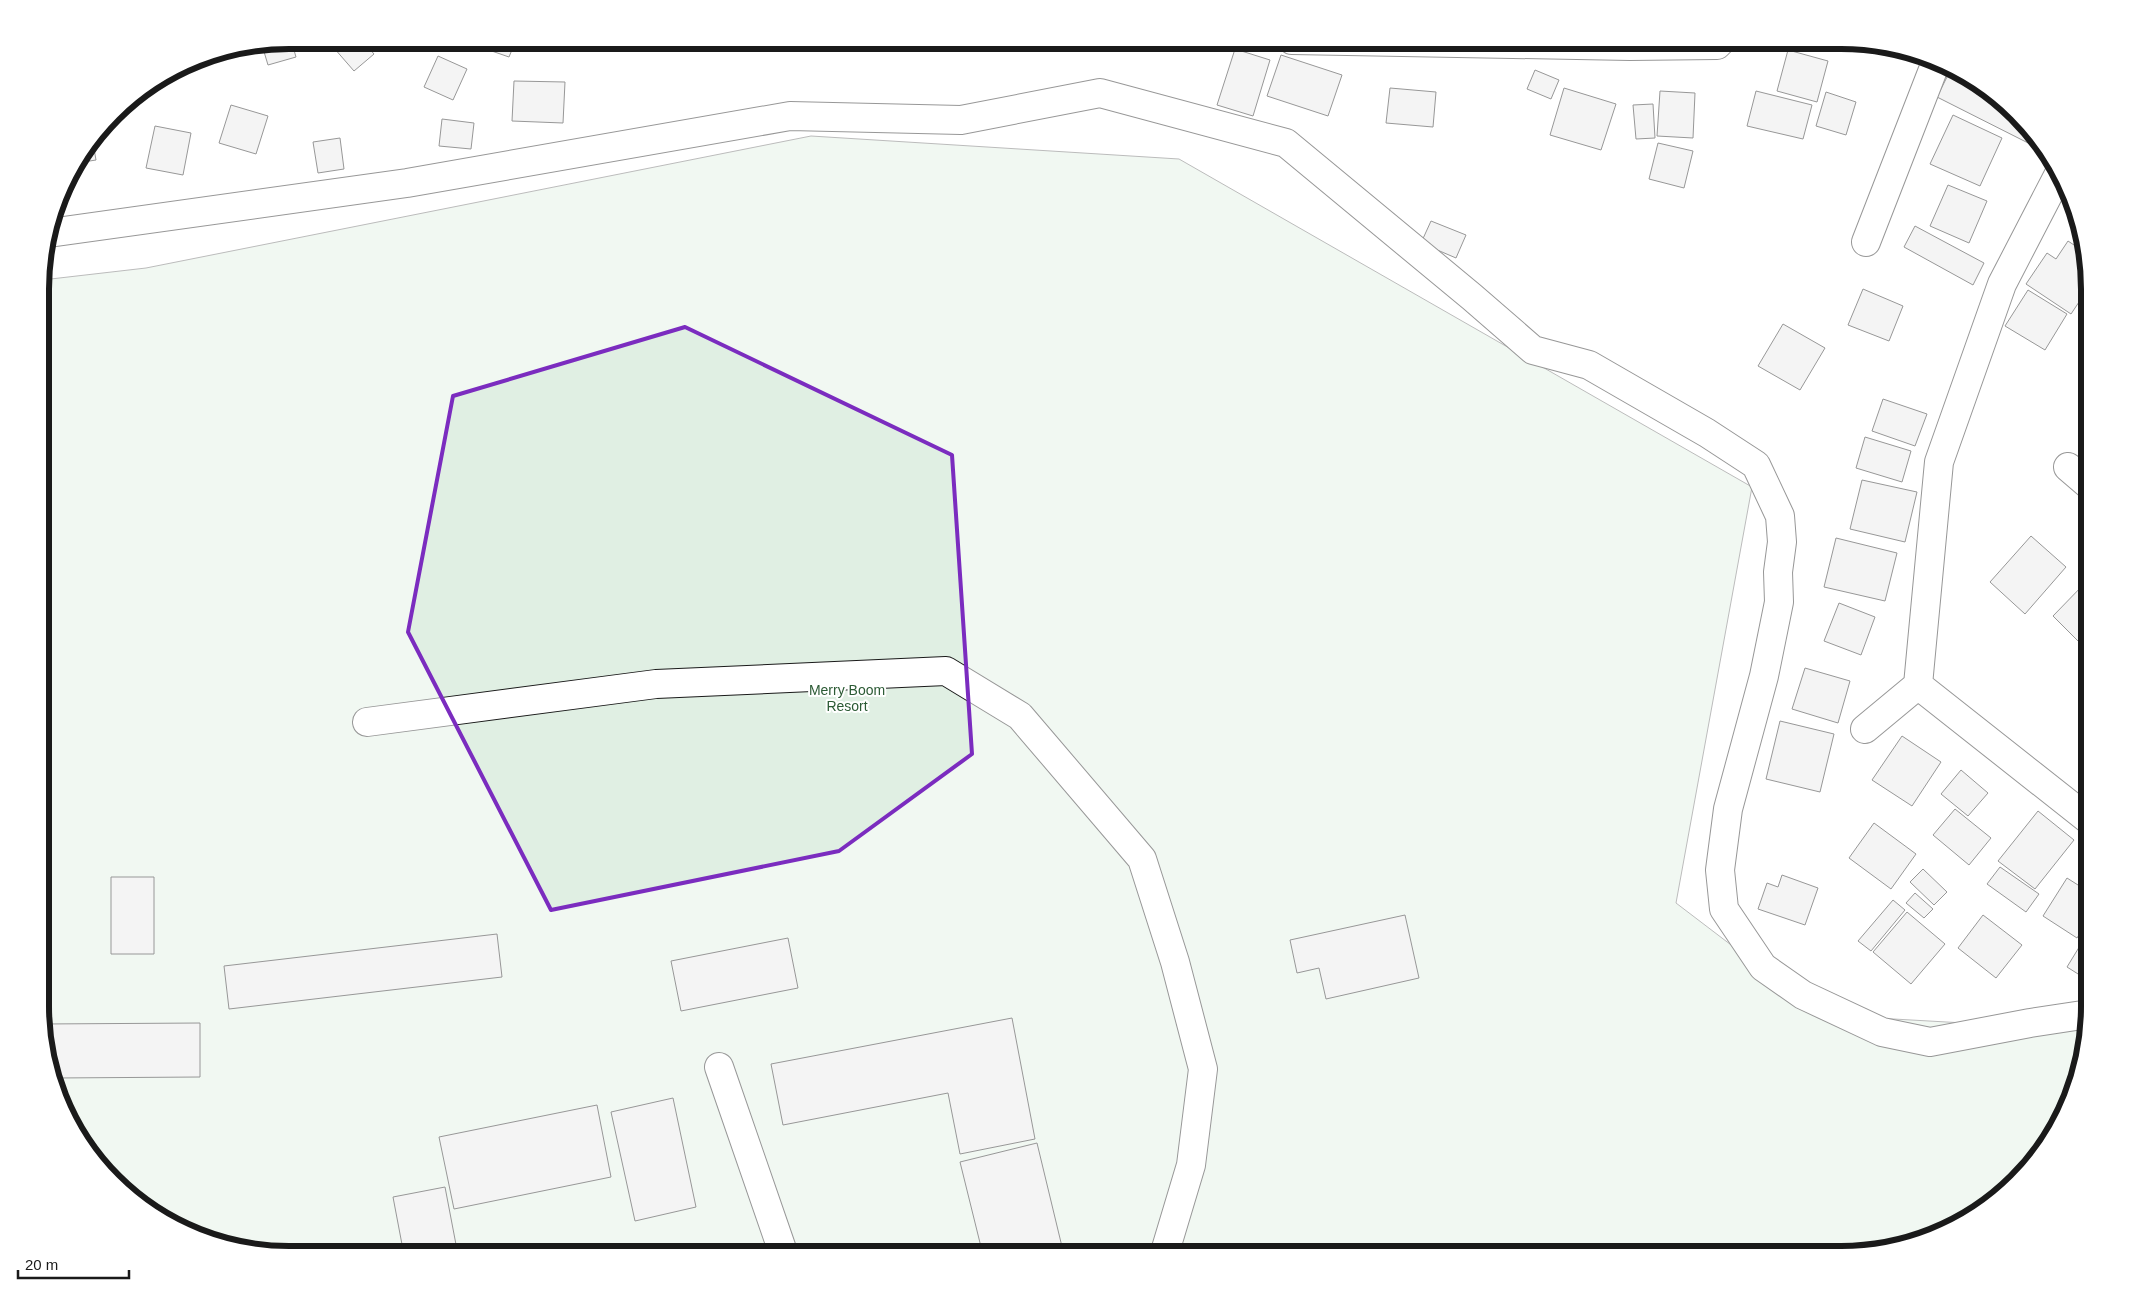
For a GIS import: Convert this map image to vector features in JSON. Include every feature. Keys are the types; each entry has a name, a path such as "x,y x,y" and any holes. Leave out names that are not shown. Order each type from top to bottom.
{"street":[{"path":"1866,242 1934,67"},
{"path":"55,232 406,183 790,116 961,120 1100,93 1286,144 1472,296 1533,350 1589,365 1707,433 1756,464 1780,516 1782,542 1778,572 1778,602 1764,676 1728,809 1720,870 1724,909 1763,967 1803,995 1882,1032 1930,1042 2081,1015"},
{"path":"1865,729 1918,685 1939,462 2002,284 2056,180"},
{"path":"2068,467 2081,478"},
{"path":"367,722 656,684 946,671 1020,716 1142,859 1175,962 1203,1069 1191,1165 1167,1246"},
{"path":"1918,685 2081,813"},
{"path":"719,1067 781,1246"}],"highlighted area":[{"path":"685,327 952,455 972,754 839,851 551,910 408,632 453,396"}],"green space":[{"name":"Merry Boom Resort","path":"811,136 1179,159 1752,487 1676,903 1823,1015 2080,1030 2077,1053 2069,1084 2057,1113 2041,1140 2022,1165 2000,1187 1975,1206 1948,1222 1919,1234 1888,1242 1857,1246 273,1246 226,1238 182,1222 155,1206 130,1187 108,1165 89,1140 73,1113 61,1084 53,1053 49,1022 49,279 146,268"}],"building":[{"path":"294,49 296,57 268,65 264,50"},
{"path":"335,49 370,49 374,54 354,71"},
{"path":"486,49 512,49 509,57"},
{"path":"1235,49 1270,60 1253,116 1217,105"},
{"path":"1788,50 1828,61 1817,102 1777,91"},
{"path":"1281,55 1342,75 1328,116 1267,96"},
{"path":"438,56 467,69 453,100 424,87"},
{"path":"1535,70 1559,80 1551,99 1527,89"},
{"path":"1949,73 1975,89 2000,108 2035,147 1937,97"},
{"path":"514,81 565,82 563,123 512,121"},
{"path":"1390,88 1436,92 1433,127 1386,123"},
{"path":"1564,88 1616,104 1601,150 1550,135"},
{"path":"1660,91 1695,93 1693,138 1657,136"},
{"path":"1756,91 1812,105 1803,139 1747,126"},
{"path":"1826,92 1856,102 1846,135 1816,126"},
{"path":"1653,104 1655,138 1636,139 1633,105"},
{"path":"231,105 268,116 256,154 219,143"},
{"path":"1953,115 2002,138 1980,186 1930,164"},
{"path":"442,119 474,123 471,149 439,146"},
{"path":"155,126 191,133 183,175 146,168"},
{"path":"340,138 344,169 318,173 313,142"},
{"path":"1658,143 1693,151 1684,188 1649,179"},
{"path":"94,148 96,160 85,162"},
{"path":"1948,185 1987,201 1969,243 1930,226"},
{"path":"1431,221 1466,235 1456,258 1421,243"},
{"path":"1915,226 1984,263 1973,285 1904,247"},
{"path":"2068,241 2078,247 2081,273 2081,299 2071,314 2026,284 2047,253 2056,259"},
{"path":"1863,289 1903,306 1889,341 1848,325"},
{"path":"2028,290 2067,314 2045,350 2005,326"},
{"path":"1783,324 1825,348 1800,390 1758,366"},
{"path":"1883,399 1927,414 1915,446 1872,431"},
{"path":"1865,437 1911,451 1902,482 1856,468"},
{"path":"1862,480 1917,492 1905,542 1850,529"},
{"path":"2031,536 2066,567 2025,614 1990,582"},
{"path":"1836,538 1897,553 1885,601 1824,587"},
{"path":"2081,587 2081,644 2053,616"},
{"path":"1839,603 1875,617 1861,655 1824,641"},
{"path":"1805,668 1850,681 1838,723 1792,709"},
{"path":"1780,721 1834,734 1820,792 1766,779"},
{"path":"1902,736 1941,762 1912,806 1872,780"},
{"path":"1961,770 1988,793 1968,816 1941,794"},
{"path":"1955,809 1991,838 1969,865 1933,835"},
{"path":"2038,811 2074,840 2035,889 1998,861"},
{"path":"1874,823 1916,854 1891,889 1849,858"},
{"path":"2000,867 2039,894 2026,912 1987,884"},
{"path":"1923,869 1947,892 1934,905 1910,882"},
{"path":"1782,875 1818,888 1805,925 1758,909 1767,883 1778,887"},
{"path":"111,877 154,877 154,954 111,954"},
{"path":"2067,878 2081,887 2081,932 2077,938 2043,916"},
{"path":"1915,893 1933,909 1924,918 1906,903"},
{"path":"1893,900 1905,910 1871,951 1858,941"},
{"path":"1907,912 1945,944 1911,984 1873,952"},
{"path":"1405,915 1419,978 1326,999 1319,968 1297,973 1290,940"},
{"path":"1983,915 2022,945 1996,978 1958,948"},
{"path":"497,934 502,977 229,1009 224,966"},
{"path":"788,938 798,988 681,1011 671,961"},
{"path":"2081,944 2081,976 2067,967"},
{"path":"1012,1018 1035,1139 960,1154 948,1093 783,1125 771,1064"},
{"path":"200,1023 200,1077 59,1078 53,1053 49,1024"},
{"path":"673,1098 696,1207 635,1221 611,1112"},
{"path":"597,1105 611,1177 454,1209 439,1137"},
{"path":"1037,1143 1062,1246 981,1246 960,1162"},
{"path":"445,1187 456,1246 402,1246 393,1197"}]}
